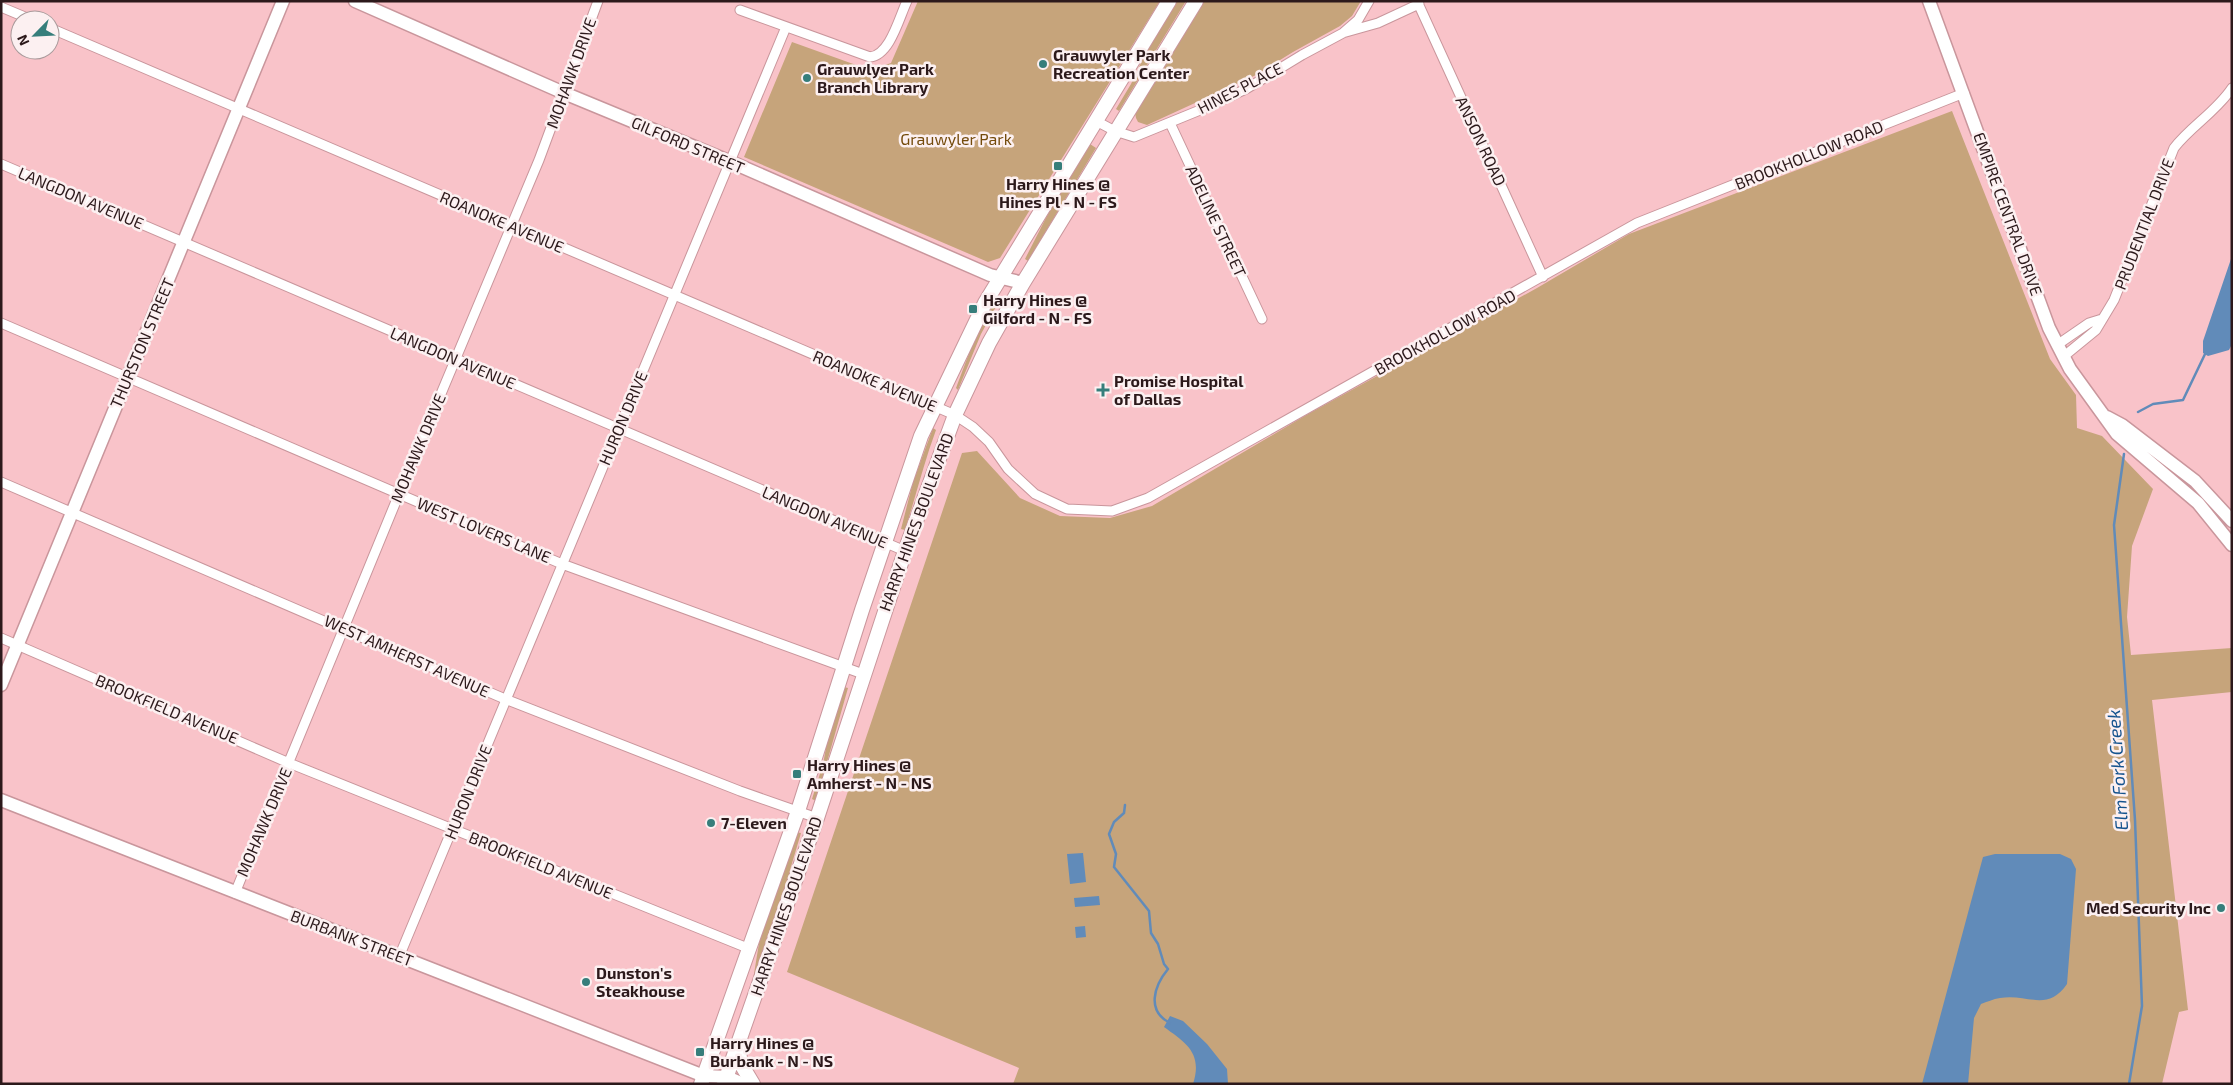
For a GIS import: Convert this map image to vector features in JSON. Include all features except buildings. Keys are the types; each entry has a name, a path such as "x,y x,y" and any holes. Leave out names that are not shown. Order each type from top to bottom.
{"main road":[{"name":"HARRY HINES BOULEVARD","path":"705,1081 798,811 884,542 913,457 934,407 973,325 1000,278 1169,1"},
{"name":"HARRY HINES BOULEVARD","path":"725,1080 817,818 905,551 955,415 989,343 1023,282 1196,1"},
{"path":"738,1044 741,1064 753,1084"}],"street":[{"name":"THURSTON STREET","path":"1,685 240,110 283,1"},
{"name":"GILFORD STREET","path":"355,1 564,93 731,162 1000,278 1023,282"},
{"name":"MOHAWK DRIVE","path":"235,892 539,160 598,1"},
{"path":"740,10 870,57 876,57 886,50 907,1"},
{"name":"HINES PLACE","path":"1096,121 1115,131 1134,137 1170,123 1246,89 1302,55 1344,33 1358,20 1369,1"},
{"name":"EMPIRE CENTRAL DRIVE","path":"1930,1 2063,357 2076,380 2107,417 2118,434 2198,503 2232,545"},
{"name":"ANSON ROAD","path":"1344,33 1378,23 1418,3 1543,277"},
{"name":"HURON DRIVE","path":"399,957 786,27"},
{"name":"ROANOKE AVENUE","path":"60,32 511,227 955,415"},
{"name":"PRUDENTIAL DRIVE","path":"2063,357 2096,330 2114,300 2174,148 2186,134 2220,105 2232,88"},
{"name":"BROOKHOLLOW ROAD","path":"955,415 978,432 1008,469 1035,494 1068,509 1112,511 1148,498 1638,223 1964,93"},
{"name":"ADELINE STREET","path":"1170,123 1262,319"},
{"name":"LANGDON AVENUE","path":"1,164 905,551"},
{"path":"2057,345 2089,323 2102,320"},
{"name":"WEST LOVERS LANE","path":"1,323 562,564 863,674"},
{"name":"EMPIRE CENTRAL DRIVE","path":"2107,417 2122,425 2195,481 2232,521"},
{"name":"WEST AMHERST AVENUE","path":"1,482 505,700 740,791 817,818"},
{"name":"BROOKFIELD AVENUE","path":"1,638 289,763 750,949"},
{"name":"BURBANK STREET","path":"1,800 399,957 705,1081 725,1080"},
{"path":"725,1080 743,1084"}],"green space":[{"name":"Grauwyler Park","path":"918,1 1160,1 1000,258 988,262 744,157 792,42 870,70 891,63"},
{"path":"1176,1 1186,1 1119,111 1116,109 1131,84 1147,50"},
{"path":"1202,1 1361,1 1352,16 1340,26 1256,75 1147,125 1138,122 1135,113"},
{"path":"1952,111 2050,359 2076,395 2077,428 2102,436 2153,489 2132,546 2127,617 2131,655 2232,648 2232,692 2152,700 2188,1010 2179,1012 2162,1084 1013,1084 1019,1068 787,972 962,453 977,451 1020,498 1060,516 1110,518 1152,506 1308,414 1537,288 1629,234"},
{"path":"1090,144 1096,148 1028,261 1025,259 1051,208"},
{"path":"995,301 998,303 981,334 958,390 956,388 974,340"},
{"path":"933,428 936,430 905,530 901,529 913,482"},
{"path":"844,687 848,688 816,801 812,799 823,764 828,737"},
{"path":"796,832 801,833 787,886 753,980 760,937"}],"water":[{"path":"2232,256 2232,344 2229,350 2208,356 2203,353 2203,341"},
{"path":"1083,853 1086,882 1070,884 1067,854"},
{"path":"1995,854 2060,854 2071,859 2076,869 2067,984 2052,998 2044,1000 2010,997 1997,998 1981,1004 1974,1018 1968,1084 1922,1084 1983,857"},
{"path":"1099,896 1100,905 1075,907 1074,898"},
{"path":"1085,926 1086,937 1076,938 1075,927"},
{"path":"1170,1016 1183,1021 1207,1044 1227,1069 1228,1084 1193,1084 1196,1073 1194,1057 1179,1038 1164,1027"}],"waterway":[{"name":"Elm Fork Creek","path":"2138,412 2153,404 2183,400 2206,352"},
{"name":"Elm Fork Creek","path":"2124,454 2114,525 2135,820 2142,1006 2129,1084"},
{"path":"1125,805 1124,813 1114,822 1109,834 1116,854 1114,867 1149,911 1151,933 1158,944 1164,964 1168,969 1156,990 1155,1005 1162,1018 1170,1023"}],"place":[{"name":"Grauwyler Park Recreation Center","path":"1043,64"},
{"name":"Grauwlyer Park Branch Library","path":"807,78"},
{"name":"Harry Hines @ Hines Pl - N - FS","path":"1058,166"},
{"name":"Harry Hines @ Gilford - N - FS","path":"973,309"},
{"name":"Promise Hospital of Dallas","path":"1103,390"},
{"name":"Harry Hines @ Amherst - N - NS","path":"797,774"},
{"name":"7-Eleven","path":"711,823"},
{"name":"Med Security Inc","path":"2221,908"},
{"name":"Dunston's Steakhouse","path":"586,982"},
{"name":"Harry Hines @ Burbank - N - NS","path":"700,1052"}]}
